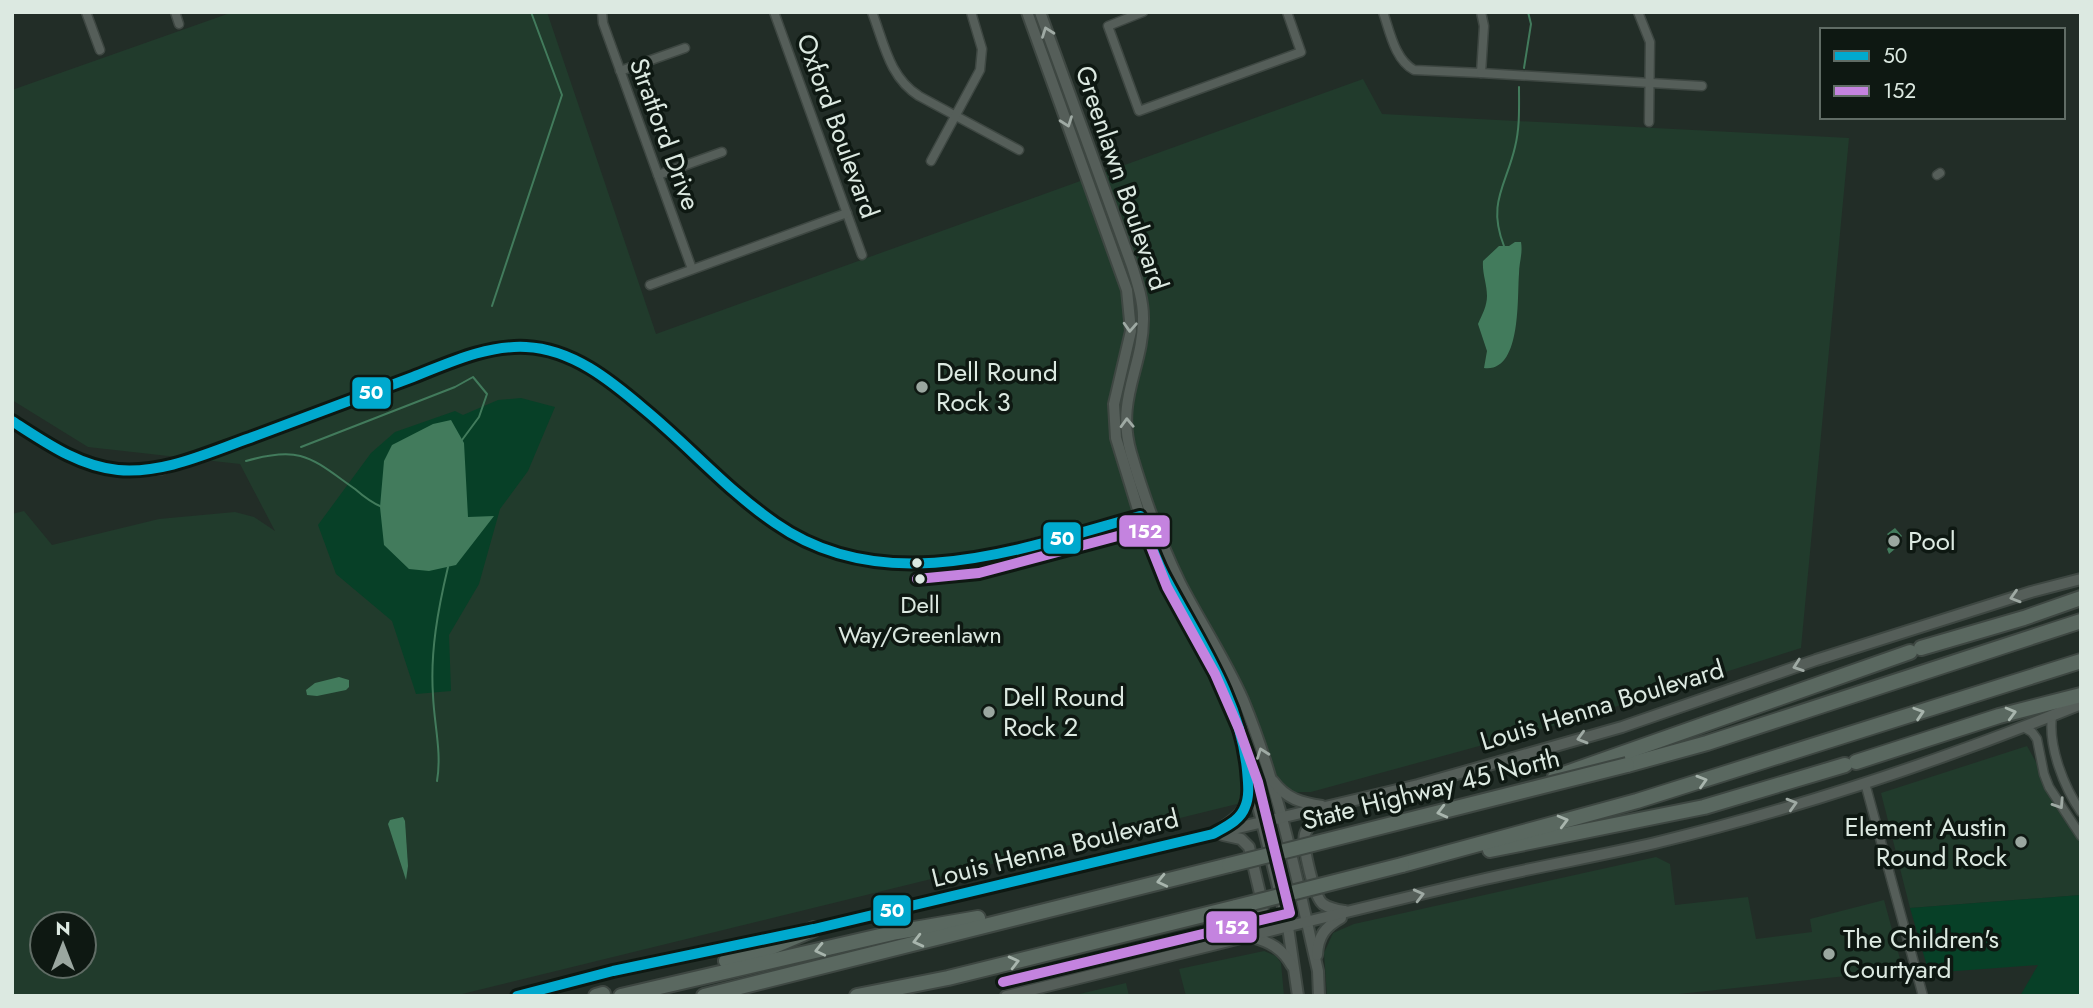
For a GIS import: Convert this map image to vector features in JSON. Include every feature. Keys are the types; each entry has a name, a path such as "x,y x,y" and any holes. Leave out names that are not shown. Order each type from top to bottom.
{"highway":[{"path":"1626,760 1812,685 2081,598"},
{"name":"State Highway 45 North","path":"704,996 1032,912 1474,804 1626,760 1707,743 2081,621"},
{"path":"857,996 948,978 1236,907 1637,801 2081,661"},
{"path":"1402,865 1704,807 1998,716 2081,695"},
{"path":"609,995 951,921 1032,912"},
{"path":"609,995 760,952 814,929"},
{"path":"894,996 948,978"}],"main road":[{"name":"Greenlawn Boulevard","path":"1027,12 1127,290 1131,331 1117,386 1116,438 1140,516 1162,570 1221,682 1237,721 1289,927 1298,996"},
{"name":"Greenlawn Boulevard","path":"1040,12 1132,266 1143,307 1142,335 1128,391 1126,424 1131,454 1180,582 1228,668 1271,778 1318,971 1319,996"},
{"name":"Louis Henna Boulevard","path":"516,996 613,971 814,929 1418,785 1622,727 1816,660 2031,592 2081,579"},
{"path":"1221,682 1230,684 1242,699"},
{"path":"1006,996 1488,878 1656,842 1865,783 2081,704"},
{"path":"1213,834 1244,811 1248,798 1248,764"},
{"path":"1271,778 1292,799 1329,806"},
{"path":"1329,806 1306,831 1304,842 1315,891 1322,904 1352,912"},
{"path":"1213,834 1241,838 1250,847 1263,906 1261,919 1250,937"},
{"path":"1318,971 1318,942 1323,931 1352,912"},
{"path":"1250,937 1265,940 1276,947 1287,956 1297,975"}],"street":[{"path":"86,12 100,50"},
{"path":"175,12 179,24"},
{"name":"Stratford Drive","path":"602,12 603,23 692,269"},
{"name":"Oxford Boulevard","path":"774,12 862,255"},
{"path":"872,12 889,61 901,82 919,96 1018,150"},
{"path":"931,161 957,116 981,65 980,38 971,12"},
{"path":"1143,12 1108,26 1139,111 1301,52 1287,12"},
{"path":"1383,12 1400,57 1414,70 1702,86"},
{"path":"1481,12 1484,26 1481,73"},
{"path":"1642,13 1650,42 1648,122"},
{"path":"620,71 685,48"},
{"path":"658,175 722,152"},
{"path":"650,285 848,213"},
{"path":"12,421 69,457 93,466 136,472 161,468 316,414 482,351 495,348 536,348 572,359 612,383 657,418 754,509 797,537 840,555 904,565 957,562 1152,512"},
{"path":"12,428 37,437"},
{"path":"2052,716 2051,725 2059,767 2081,812"},
{"path":"2023,727 2038,739 2049,787 2081,836"},
{"path":"1865,783 1923,996"}],"shaded area":[{"path":"233,12 547,12 656,334 1363,79 1382,114 1849,138 1801,648 1567,722 1311,792 1237,804 454,996 12,996 12,514 24,511 52,545 159,519 235,512 254,517 275,531 240,464 88,447 12,400 12,90"},
{"path":"1521,242 1522,250 1515,332 1505,359 1496,366 1484,368 1487,351 1478,324 1487,300 1483,261 1499,246 1509,246"},
{"path":"521,398 555,407 528,471 500,509 479,584 449,635 451,691 416,694 392,621 336,574 318,525 371,453 395,432 455,411 463,415 498,400"},
{"path":"451,420 464,443 468,517 494,516 456,565 429,571 409,569 384,545 380,507 384,461 392,445 433,424"},
{"name":"Pool","path":"1895,528 1902,536 1899,539 1902,543 1889,554 1887,549 1890,546 1887,542 1891,539 1887,534"},
{"path":"339,677 349,680 346,690 317,696 307,695 306,690 315,683"},
{"path":"2027,746 2081,843 2081,895 1910,908 1881,793"},
{"path":"403,817 408,866 406,880 388,824 390,820"},
{"path":"1656,857 1670,864 1675,905 1748,897 1756,939 1812,932 1810,919 1884,900 1903,970 1660,996 1327,996 1324,953 1333,933 1354,924"},
{"path":"2081,895 2081,996 2020,996 2038,965 1929,973 1910,908"},
{"path":"1264,951 1276,956 1281,963 1284,996 1186,996 1179,969"},
{"path":"1126,983 1129,996 1071,996"}],"waterway":[{"path":"492,306 562,95 531,12"},
{"path":"1524,68 1531,24 1528,12"},
{"path":"1504,246 1497,218 1498,206 1517,140 1519,87"},
{"path":"301,447 455,387 473,377 487,394 479,417 462,440"},
{"path":"246,461 280,454 305,457 382,507"},
{"path":"437,781 439,759 432,679 438,615 448,567"}],"transit line":[{"name":"50","path":"12,421 62,452 89,464 118,470 152,469 201,456 468,356 497,349 526,347 559,353 590,368 661,423 741,496 775,523 818,546 862,559 908,564 955,561 1049,542 1140,516 1160,568 1215,669 1236,718 1243,744 1248,794 1243,812 1232,823 1213,834 814,929 613,971 517,996"},
{"name":"152","path":"917,579 979,573 1144,529 1167,587 1215,674 1239,729 1258,782 1290,913 1003,982"}],"place":[{"name":"Dell Round Rock 3","path":"922,387"},
{"name":"Pool","path":"1894,541"},
{"name":"Dell Way/Greenlawn","path":"920,579"},
{"name":"Dell Round Rock 2","path":"989,712"},
{"name":"Element Austin Round Rock","path":"2021,842"},
{"name":"The Children's Courtyard","path":"1829,954"}]}
